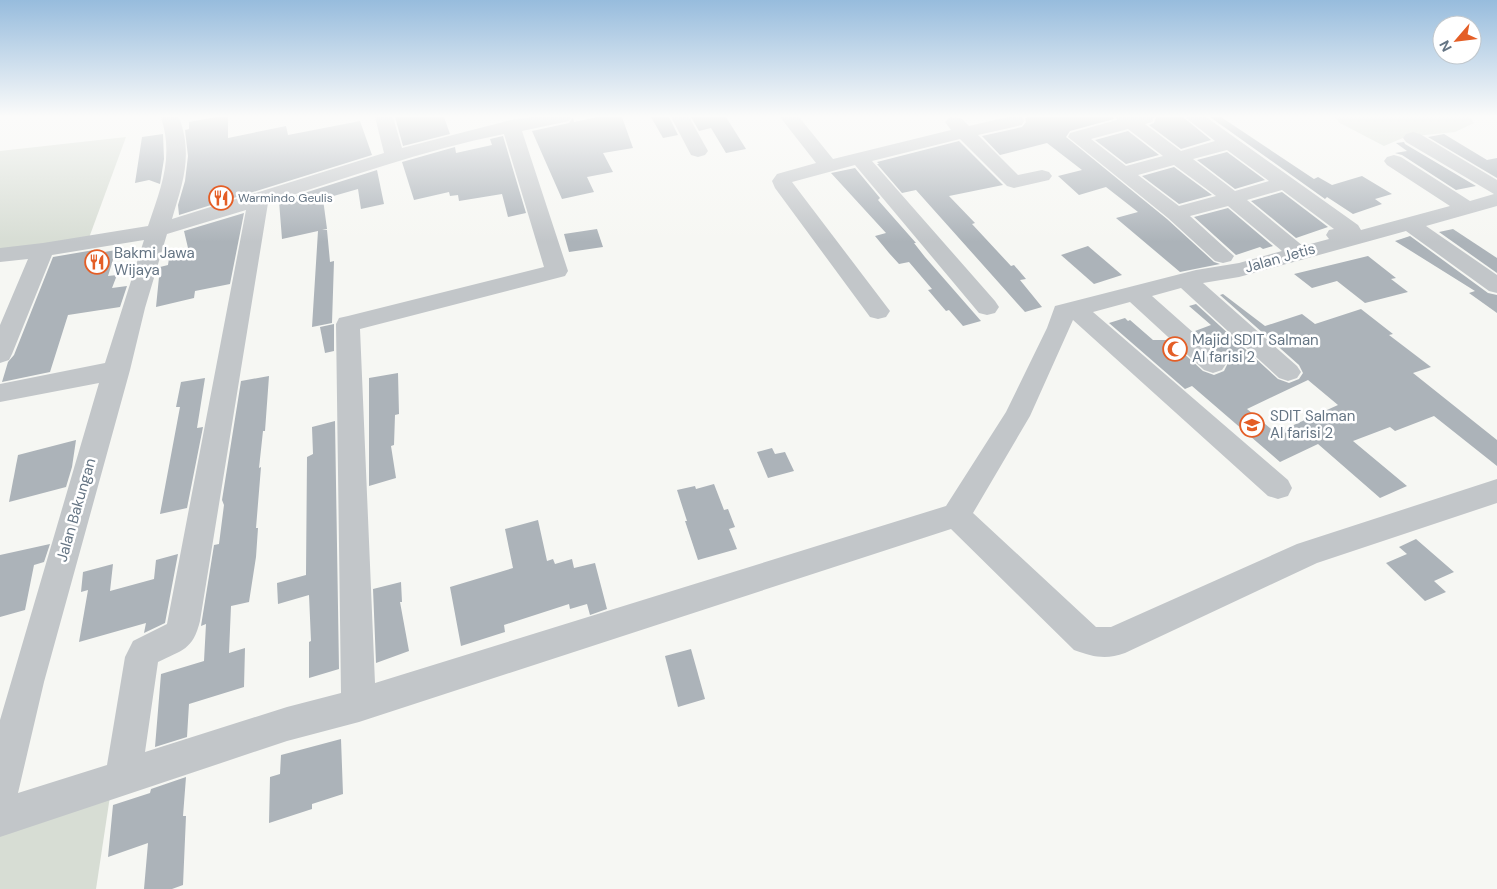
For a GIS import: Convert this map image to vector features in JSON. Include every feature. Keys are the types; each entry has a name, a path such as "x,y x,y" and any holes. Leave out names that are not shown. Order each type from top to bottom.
{"street":[{"name":"Jalan Bakungan","path":"0,791 27,682 156,231 176,169 176,158"},
{"path":"0,256 156,231 387,158"},
{"path":"359,706 348,324 558,271 522,158"},
{"path":"823,158 829,166"},
{"path":"857,158 784,178 782,181 878,311"},
{"path":"859,158 987,307"},
{"path":"990,158 1014,182 1042,176"},
{"path":"1103,158 1175,214 1223,256"},
{"path":"1122,173 1173,158"},
{"path":"1180,158 1297,252"},
{"path":"1251,158 1350,230 1337,235"},
{"path":"1447,158 1497,189"},
{"path":"1394,161 1465,207"},
{"path":"1175,214 1285,183"},
{"path":"123,779 142,657 145,652 178,635 182,626 258,199"},
{"name":"Jalan Jetis","path":"1069,311 1239,270 1297,252 1497,200"},
{"path":"1408,223 1497,286"},
{"path":"0,354 43,250"},
{"path":"1187,281 1288,372"},
{"path":"1126,296 1177,331 1213,364"},
{"path":"0,818 288,724 359,706 956,515 1017,416 1069,311 1278,488"},
{"path":"0,393 117,370"},
{"path":"956,515 1086,638 1100,643 1113,642 1308,554 1497,491"}],"shaded area":[{"path":"0,158 118,158 86,246 0,257"},
{"path":"112,783 96,889 0,889 0,817"}],"building":[{"path":"139,158 164,158 160,184 149,180 135,183"},
{"path":"188,158 361,158 179,215 178,205 185,181"},
{"path":"414,158 510,158 526,213 508,217 502,194 459,201 458,195 450,196 449,192 414,200 402,162"},
{"path":"544,158 606,158 613,172 587,177 594,192 562,199"},
{"path":"891,158 976,158 1003,185 949,196 975,223 972,224 1011,266 1014,265 1026,279 1020,280 1042,307 1025,312 916,190 902,193 877,162"},
{"path":"1067,158 1092,158 1167,219 1214,262 1220,264 1180,272 1116,218 1138,212 1106,187 1079,195 1058,176 1082,170"},
{"path":"1119,158 1146,158 1126,164"},
{"path":"1236,158 1265,180 1235,189 1197,160"},
{"path":"1268,158 1283,158 1314,179 1318,177 1332,185 1362,176 1392,194 1375,199 1382,204 1353,214 1327,197 1325,199"},
{"path":"1407,158 1429,158 1476,186 1456,190"},
{"path":"1464,158 1487,160 1497,158 1497,178"},
{"path":"1174,167 1212,195 1179,204 1142,176"},
{"path":"855,168 880,198 878,200 981,321 963,326 949,310 946,311 928,290 932,289 909,262 899,264 875,236 886,233 831,173"},
{"path":"377,170 384,204 361,209 358,189 323,199 327,229 322,230 327,230 330,262 334,261 332,323 312,327 318,231 282,239 279,201"},
{"path":"1282,192 1328,227 1296,238 1251,201"},
{"path":"1228,208 1273,246 1263,249 1260,247 1236,255 1194,217"},
{"path":"244,213 230,284 195,291 194,298 156,307 160,267 168,265 170,252 188,248 184,231"},
{"path":"597,229 603,247 569,252 564,234"},
{"path":"1453,229 1497,258 1497,273 1439,232"},
{"path":"1410,236 1488,293 1497,295 1497,313 1469,293 1475,291 1395,241"},
{"path":"1088,246 1122,275 1094,284 1061,255"},
{"path":"94,250 93,254 116,250 108,276 117,275 112,288 127,286 120,307 68,315 50,372 2,382 8,362 14,355 53,257"},
{"path":"1368,256 1396,278 1391,279 1408,292 1365,303 1337,281 1312,288 1294,274"},
{"path":"1223,294 1265,326 1302,314 1315,324 1361,309 1393,334 1389,335 1431,367 1413,373 1497,440 1497,466 1434,416 1395,431 1390,427 1353,441 1407,486 1380,498 1318,444 1280,462 1192,386 1185,389 1109,323 1125,318 1128,321 1130,320 1153,340 1169,340 1203,371 1214,375 1224,371 1228,363 1195,331 1211,325 1189,306 1196,304 1278,379 1289,383 1299,379 1303,373 1299,365 1220,295","holes":["1308,380 1338,405 1276,433 1247,409"]},
{"path":"334,324 334,351 325,353 320,327"},
{"path":"398,373 399,414 395,415 394,445 391,446 396,478 369,486 369,378"},
{"path":"269,376 265,431 263,431 259,468 261,467 256,528 258,528 256,557 249,602 231,606 229,653 245,648 244,687 189,704 187,737 155,747 161,674 204,661 206,624 201,626 214,545 219,544 224,505 222,500 241,381"},
{"path":"205,378 197,428 203,427 187,508 160,514 180,407 176,407 181,382"},
{"path":"335,421 339,669 309,678 309,642 311,641 309,595 278,604 277,583 306,575 307,457 313,454 312,427"},
{"path":"76,440 72,467 66,487 9,502 18,455"},
{"path":"772,448 775,454 785,452 794,471 768,478 757,452"},
{"path":"714,484 724,510 728,509 735,527 729,529 737,549 698,560 677,490 695,486 696,489"},
{"path":"538,520 547,561 553,559 555,564 572,559 574,568 595,563 607,609 590,615 587,604 570,609 569,604 504,625 505,632 461,646 450,587 513,568 505,529"},
{"path":"1416,539 1454,572 1434,581 1446,592 1425,601 1386,563 1407,554 1399,547"},
{"path":"50,544 44,562 34,565 25,610 0,617 0,555"},
{"path":"178,554 165,623 144,633 146,623 79,642 88,590 81,592 83,572 113,564 110,591 154,579 156,560"},
{"path":"401,582 402,602 400,602 409,651 376,663 373,589"},
{"path":"691,649 705,699 678,707 665,656"},
{"path":"341,739 343,794 312,804 312,809 269,823 270,777 280,774 281,755"},
{"path":"186,777 183,816 186,816 183,885 172,889 144,889 148,843 108,857 113,805 150,793 151,789"}],"place":[{"name":"Warmindo Geulis","path":"221,198"},
{"name":"Bakmi Jawa Wijaya","path":"97,262"},
{"name":"Majid SDIT Salman Al farisi 2","path":"1175,349"},
{"name":"SDIT Salman Al farisi 2","path":"1252,425"}]}
